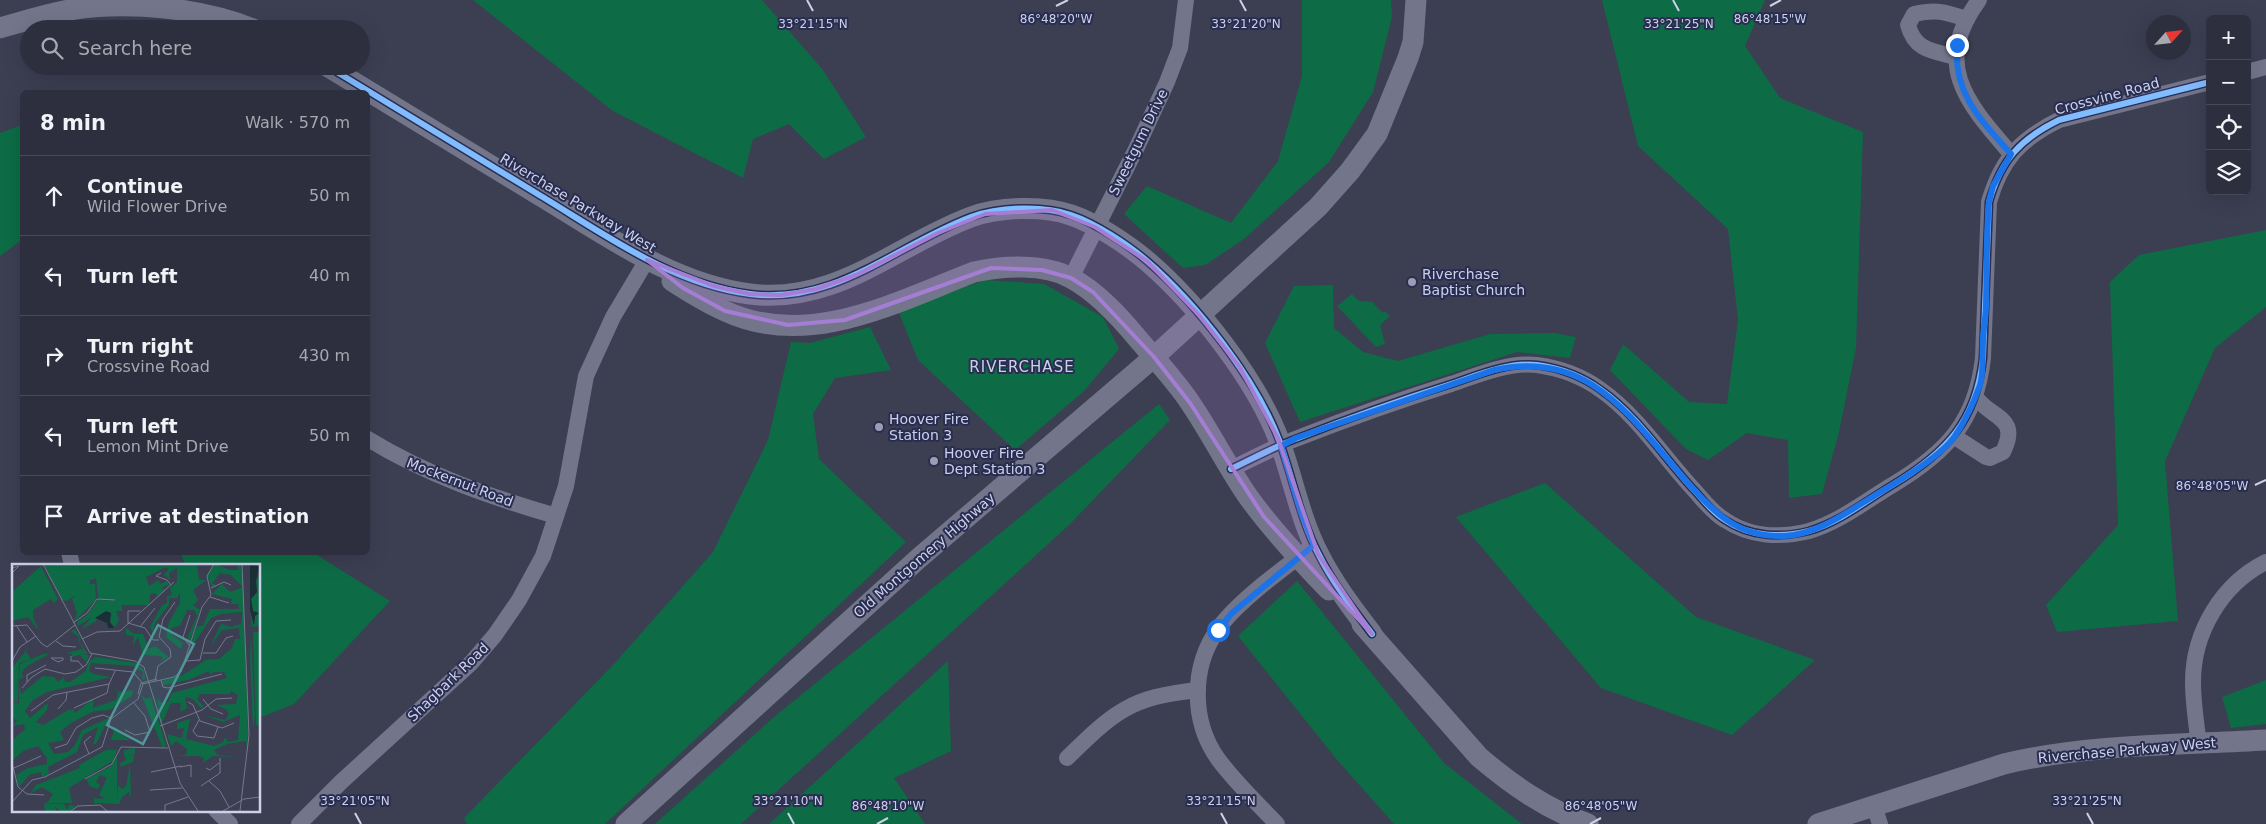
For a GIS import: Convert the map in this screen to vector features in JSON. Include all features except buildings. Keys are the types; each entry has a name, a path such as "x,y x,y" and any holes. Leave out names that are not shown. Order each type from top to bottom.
{"street":[{"name":"Sweetgum Drive","path":"1071,278 1095,227 1137,147 1167,82 1180,48 1186,0"},
{"name":"Old Montgomery Highway","path":"626,824 919,558 1154,357 1318,207 1350,171 1373,140 1387,112 1413,42 1416,0"},
{"path":"1978,0 1966,19 1957,45 1956,57 1961,87 1969,103 2011,154"},
{"path":"28,20 76,9 107,6 168,5 223,20"},
{"path":"1956,57 1922,47 1911,35 1908,25 1914,14 1931,10 1941,11 1966,19"},
{"path":"0,28 20,22"},
{"path":"2251,71 2266,67"},
{"name":"Riverchase Parkway West","path":"342,75 366,90"},
{"name":"Crossvine Road","path":"1231,468 1296,438 1477,376 1514,366 1535,365 1569,372 1601,390 1624,411 1692,488 1726,522 1754,533 1787,536 1811,530 1831,522 1903,478 1955,437 1980,384 1983,358 1989,202 1993,186 2011,154 2027,138 2059,120 2206,83"},
{"name":"Riverchase Parkway West","path":"370,92 646,260 714,286 750,294 781,295 816,289 856,276 972,217 1026,210 1052,210 1072,215 1095,227 1147,262 1199,315 1250,384 1281,446 1301,512 1306,551"},
{"name":"Riverchase Parkway West","path":"646,260 661,274 725,311 752,320 808,326 844,320 974,272 991,268 1042,270 1071,278 1093,292 1126,324 1190,403 1249,497 1330,575 1372,634 1478,757 1534,799 1556,812 1588,824"},
{"name":"Shagbark Road","path":"299,824 341,782 464,670 495,636 537,570 566,486 586,376 613,317 646,260"},
{"path":"1955,437 1986,457 1997,456 2003,452 2009,440 2005,422 1981,404 1975,396"},
{"name":"Mockernut Road","path":"370,440 414,466 462,486 556,516"},
{"path":"1277,824 1231,776 1213,751 1199,715 1198,690 1203,660 1218,630 1232,613 1306,551"},
{"path":"2199,744 2193,682 2199,642 2215,606 2223,595 2235,583 2266,562"},
{"path":"1067,758 1102,723 1120,710 1154,697 1198,690"},
{"name":"Riverchase Parkway West","path":"1818,824 1877,815 2004,764 2029,758 2081,751 2266,740"},
{"path":"218,812 230,824"}],"highlighted area":[{"path":"1052,210 1095,227 1147,261 1199,315 1239,366 1278,438 1318,554 1372,634 1264,517 1190,403 1154,357 1093,292 1071,278 1042,270 991,268 845,320 788,325 725,311 683,288 647,260 714,286 750,294 781,295 816,289 856,275 938,233 985,214"}],"green space":[{"path":"473,0 762,0 823,70 866,137 824,159 789,124 753,139 743,178 613,111"},
{"path":"1302,0 1391,0 1392,17 1373,92 1329,162 1244,239 1205,265 1183,268 1124,214 1147,186 1231,223 1278,161 1302,76"},
{"path":"1602,0 1765,0 1745,46 1780,98 1863,132 1856,348 1839,432 1822,494 1789,498 1788,440 1747,433 1708,460 1686,449 1610,370 1623,344 1689,402 1727,404 1738,320 1728,229 1638,146"},
{"path":"20,126 20,241 0,256 0,133"},
{"path":"2266,230 2266,307 2215,348 2165,461 2178,621 2057,632 2046,605 2118,525 2110,282 2139,255"},
{"path":"986,280 1044,284 1103,317 1119,349 1084,391 1015,450 918,360 899,313 940,295"},
{"path":"1333,285 1334,328 1363,352 1398,361 1490,334 1554,333 1576,337 1570,358 1517,352 1300,422 1265,343 1294,286"},
{"path":"1352,294 1359,301 1372,302 1383,313 1385,311 1390,316 1380,325 1385,344 1376,347 1337,306"},
{"path":"870,327 891,370 835,378 813,414 819,459 906,542 605,824 467,824 464,818 614,664 713,552 768,440 791,342 810,343"},
{"path":"1159,404 1170,420 1069,525 741,824 655,824 774,717"},
{"path":"1545,483 1696,617 1815,660 1732,735 1601,688 1456,517"},
{"path":"182,555 317,555 390,601 294,704 260,718 260,564 185,564"},
{"path":"1297,581 1444,763 1522,824 1394,824 1338,761 1238,636"},
{"path":"948,661 951,751 894,778 925,824 769,824"},
{"path":"2266,680 2266,724 2231,728 2222,697"}],"cycle path":[{"path":"342,75 366,90"},
{"path":"1231,469 1290,441 1394,403 1504,367 1537,365 1554,368 1578,377 1594,385 1614,400 1639,425 1709,507 1735,526 1755,533 1777,535 1788,535 1820,527 1853,510 1929,460 1944,447 1966,417 1974,400 1983,358 1989,202 2000,174 2014,152 2033,135 2059,120 2206,83"},
{"path":"370,92 638,255 693,280 750,294 781,295 810,291 838,282 943,229 971,217 994,211 1021,208 1060,212 1071,215 1100,229 1139,254 1166,278 1223,343 1240,368 1256,392 1279,440 1312,541 1337,586 1372,634"}],"place":[{"name":"Riverchase Baptist Church","path":"1412,282"},
{"name":"Hoover Fire Station 3","path":"879,427"},
{"name":"Hoover Fire Dept Station 3","path":"934,461"}],"district":[{"name":"RIVERCHASE","path":"1022,367"}],"route":[{"path":"1218,630 1232,613 1314,545 1301,512 1281,446 1296,438 1494,370 1514,366 1535,365 1569,372 1601,390 1624,411 1718,516 1726,522 1754,533 1787,536 1811,530 1831,522 1926,462 1955,437 1980,384 1986,308 1989,202 1993,186 2011,154 1978,116 1961,87 1957,71 1957,45"}]}
